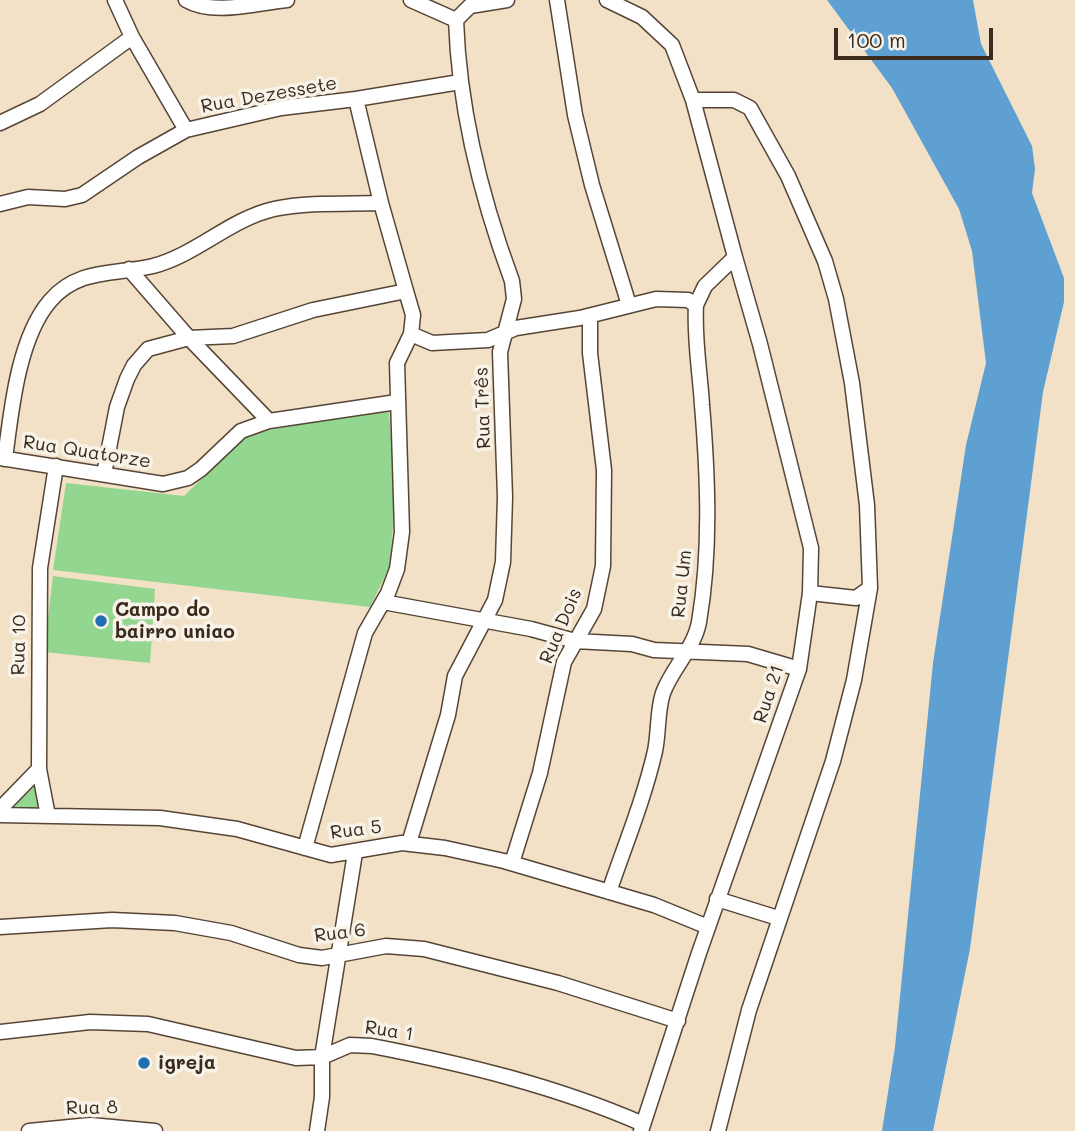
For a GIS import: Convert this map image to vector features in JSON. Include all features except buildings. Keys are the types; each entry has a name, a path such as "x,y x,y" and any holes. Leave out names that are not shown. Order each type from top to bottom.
{"street":[{"path":"115,0 132,37 186,130"},
{"path":"186,0 197,7 287,0"},
{"path":"411,0 457,11 507,0"},
{"path":"557,0 575,115 592,185 629,305"},
{"name":"Rua 21","path":"607,0 642,17 672,45 694,100 764,357 811,548 810,593 799,669 708,927 642,1127"},
{"name":"Rua Três","path":"409,844 448,715 455,676 495,600 503,562 505,497 500,391 504,335 514,299 512,281 479,176 460,82 457,11"},
{"path":"0,123 40,104 132,37"},
{"name":"Rua Dezessete","path":"0,204 27,197 65,200 82,195 138,157 186,130 281,108 460,82"},
{"path":"305,848 365,633 383,602 397,569 402,531 397,362 411,334 413,315 381,203 356,99"},
{"path":"694,100 734,100 750,108 788,176 825,261 836,299 852,383 867,505 870,588 854,680 834,761 778,918 749,1010 718,1131"},
{"path":"3,459 19,375 32,335 48,303 67,283 166,260 247,219 274,209 381,203"},
{"path":"411,334 432,343 488,340 516,328 590,316 629,305 670,298 688,300 696,305 705,286 735,257"},
{"path":"129,269 189,338 269,421"},
{"path":"104,474 117,407 134,365 148,349 189,338 233,336 313,310 406,290"},
{"name":"Rua Um","path":"609,891 656,748 663,694 675,669 689,650 699,624 707,486 694,332 696,305"},
{"name":"Rua Dois","path":"512,863 540,773 564,662 594,609 603,566 604,470 590,353 590,316"},
{"name":"Rua Quatorze","path":"3,459 163,484 188,478 241,430 269,421 397,402"},
{"name":"Rua 10","path":"48,816 39,769 40,568 56,466"},
{"path":"810,593 856,598 870,588"},
{"path":"383,602 531,629 575,641 632,644 654,650 748,654 799,669"},
{"path":"0,809 39,769"},
{"name":"Rua 5","path":"0,815 160,818 237,829 331,855 409,844 512,863 654,905 708,927"},
{"path":"317,1131 322,1097 322,1057 355,853"},
{"path":"718,899 778,918"},
{"name":"Rua 6","path":"0,927 112,920 175,923 231,933 299,955 322,958 386,946 424,949 558,983 678,1021"},
{"name":"Rua 1","path":"0,1032 90,1022 148,1024 283,1057 322,1057 351,1045 430,1057 560,1092 642,1127"},
{"name":"Rua 8","path":"29,1131 90,1125 155,1131"}],"green space":[{"path":"389,412 396,498 389,568 370,607 53,570 66,483 184,496 244,437 312,419"},
{"name":"Campo do bairro uniao","path":"53,576 155,589 150,663 44,652"},
{"path":"36,774 45,814 1,812"}],"water":[{"path":"827,0 973,0 981,44 1032,146 1035,169 1032,193 1064,278 1064,302 1043,392 970,949 933,1131 882,1131 895,1047 933,663 966,445 986,363 972,251 959,209 892,88"}],"place":[{"name":"Campo do bairro uniao","path":"101,621"},
{"name":"igreja","path":"144,1063"}]}
